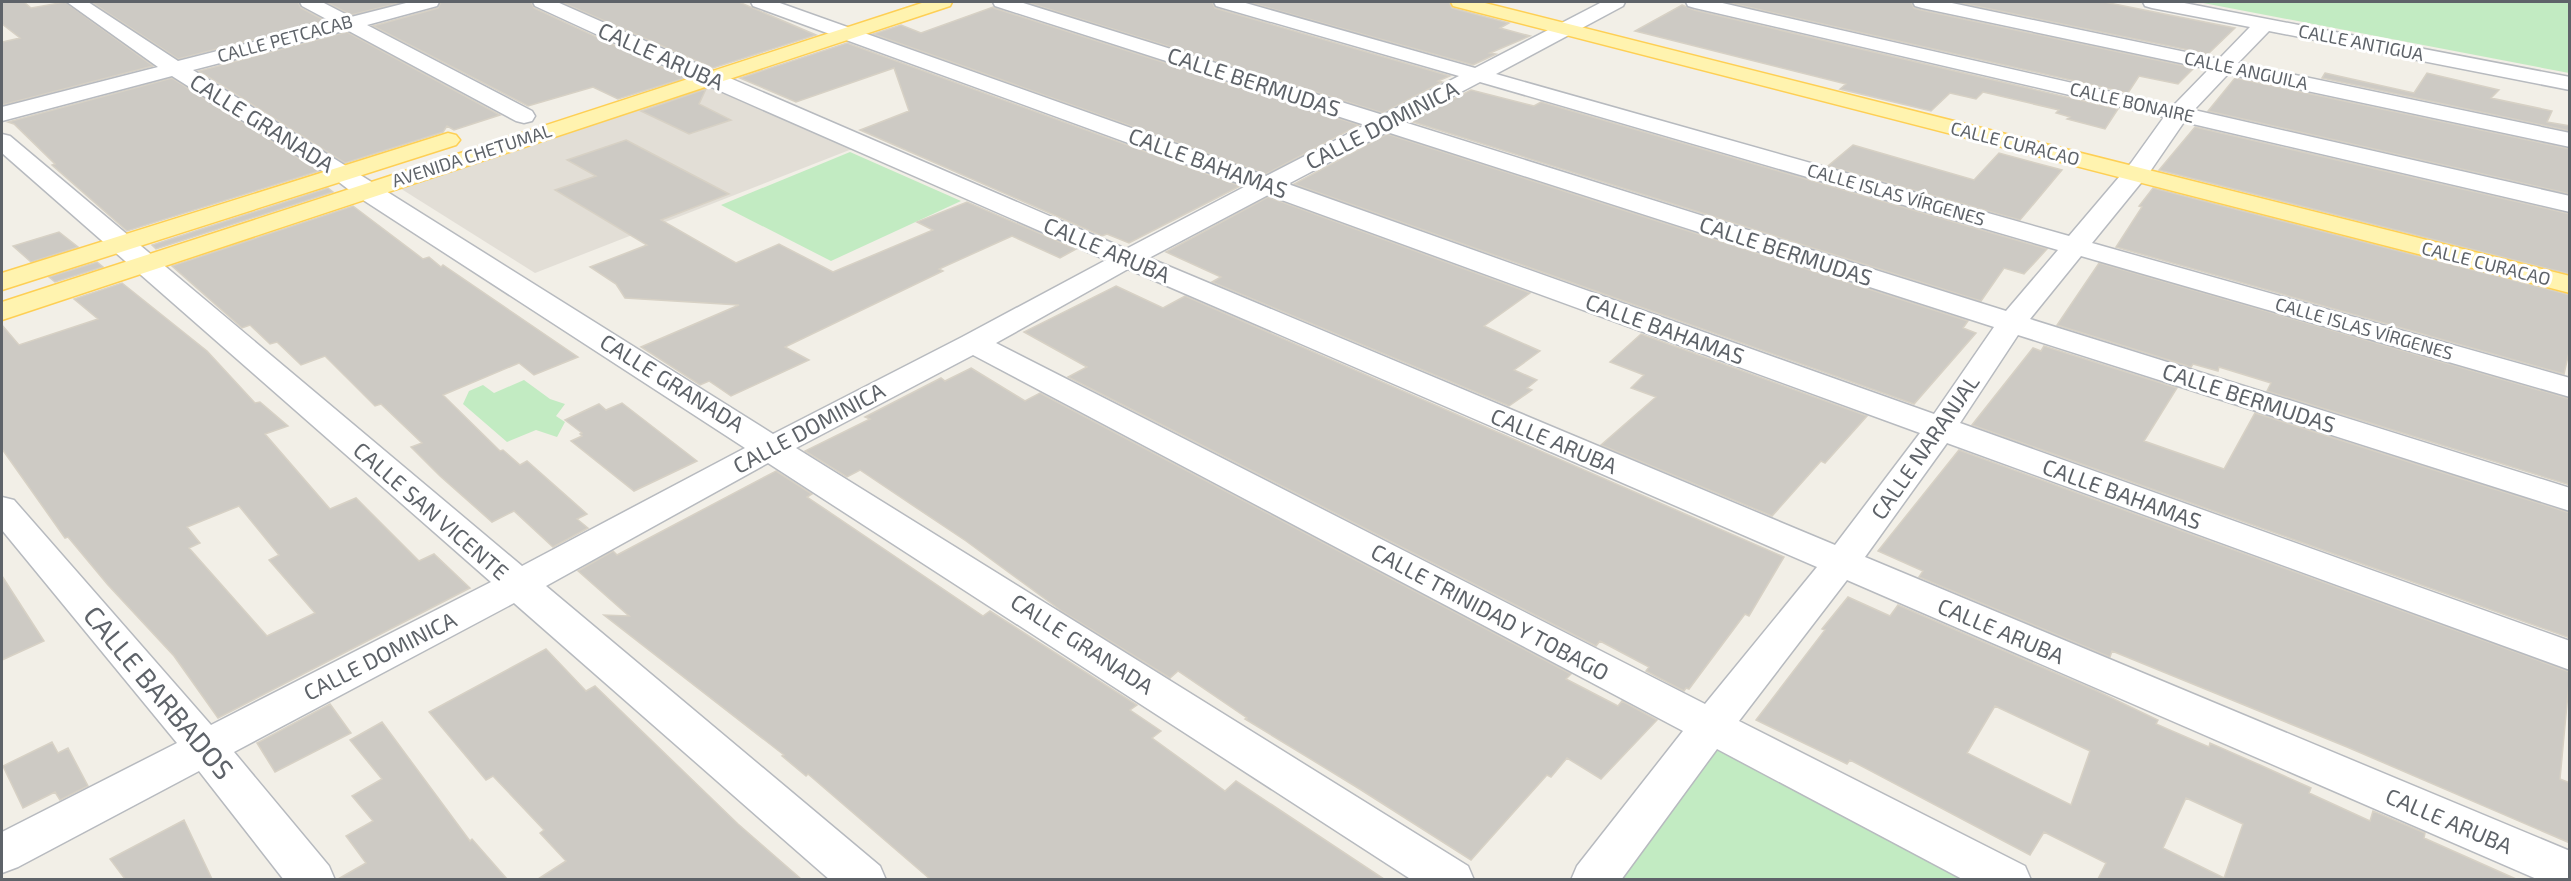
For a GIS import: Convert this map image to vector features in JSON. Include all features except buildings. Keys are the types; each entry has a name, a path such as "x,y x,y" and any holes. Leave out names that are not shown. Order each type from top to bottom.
{"main road":[{"name":"AVENIDA CHETUMAL","path":"2,311 134,254 697,72 816,23 881,2"},
{"name":"AVENIDA CHETUMAL","path":"581,98 697,72 845,34 943,2"},
{"name":"CALLE CURACAO","path":"1460,2 2570,285"},
{"name":"AVENIDA CHETUMAL","path":"490,126 547,108"},
{"name":"AVENIDA CHETUMAL","path":"355,182 468,134"},
{"name":"AVENIDA CHETUMAL","path":"2,282 134,254"}],"street":[{"name":"CALLE GRANADA","path":"75,2 174,69 1451,879"},
{"path":"309,2 524,116"},
{"name":"CALLE PETCACAB","path":"2,114 430,2"},
{"name":"CALLE ARUBA","path":"542,2 1127,259 2570,872"},
{"name":"CALLE BAHAMAS","path":"760,2 2570,656"},
{"name":"CALLE BERMUDAS","path":"1002,2 2570,500"},
{"name":"CALLE ISLAS VÍRGENES","path":"1223,2 2570,388"},
{"name":"CALLE DOMINICA","path":"2,854 518,585 772,447 1616,2"},
{"name":"CALLE BONAIRE","path":"1695,2 2570,204"},
{"name":"CALLE ANGUILA","path":"1922,2 2570,140"},
{"name":"CALLE ANTIGUA","path":"2152,2 2570,84"},
{"name":"CALLE NARANJAL","path":"1594,879 1710,727 1841,563 1940,429 2012,322 2134,174 2178,114 2264,24"},
{"name":"CALLE SAN VICENTE","path":"2,141 863,879"},
{"name":"CALLE TRINIDAD Y TOBAGO","path":"973,343 1710,727 2008,879"},
{"name":"CALLE BARBADOS","path":"2,508 205,747 312,879"}],"shaded area":[{"path":"703,83 852,149 535,273 395,185"}],"green space":[{"path":"2198,2 2569,2 2569,73"},
{"path":"850,152 961,201 831,261 721,205"},
{"path":"524,380 550,399 565,404 556,416 565,422 557,437 536,430 507,442 463,404 469,391 483,385 494,393"},
{"path":"1718,743 1985,880 1612,880"}]}
